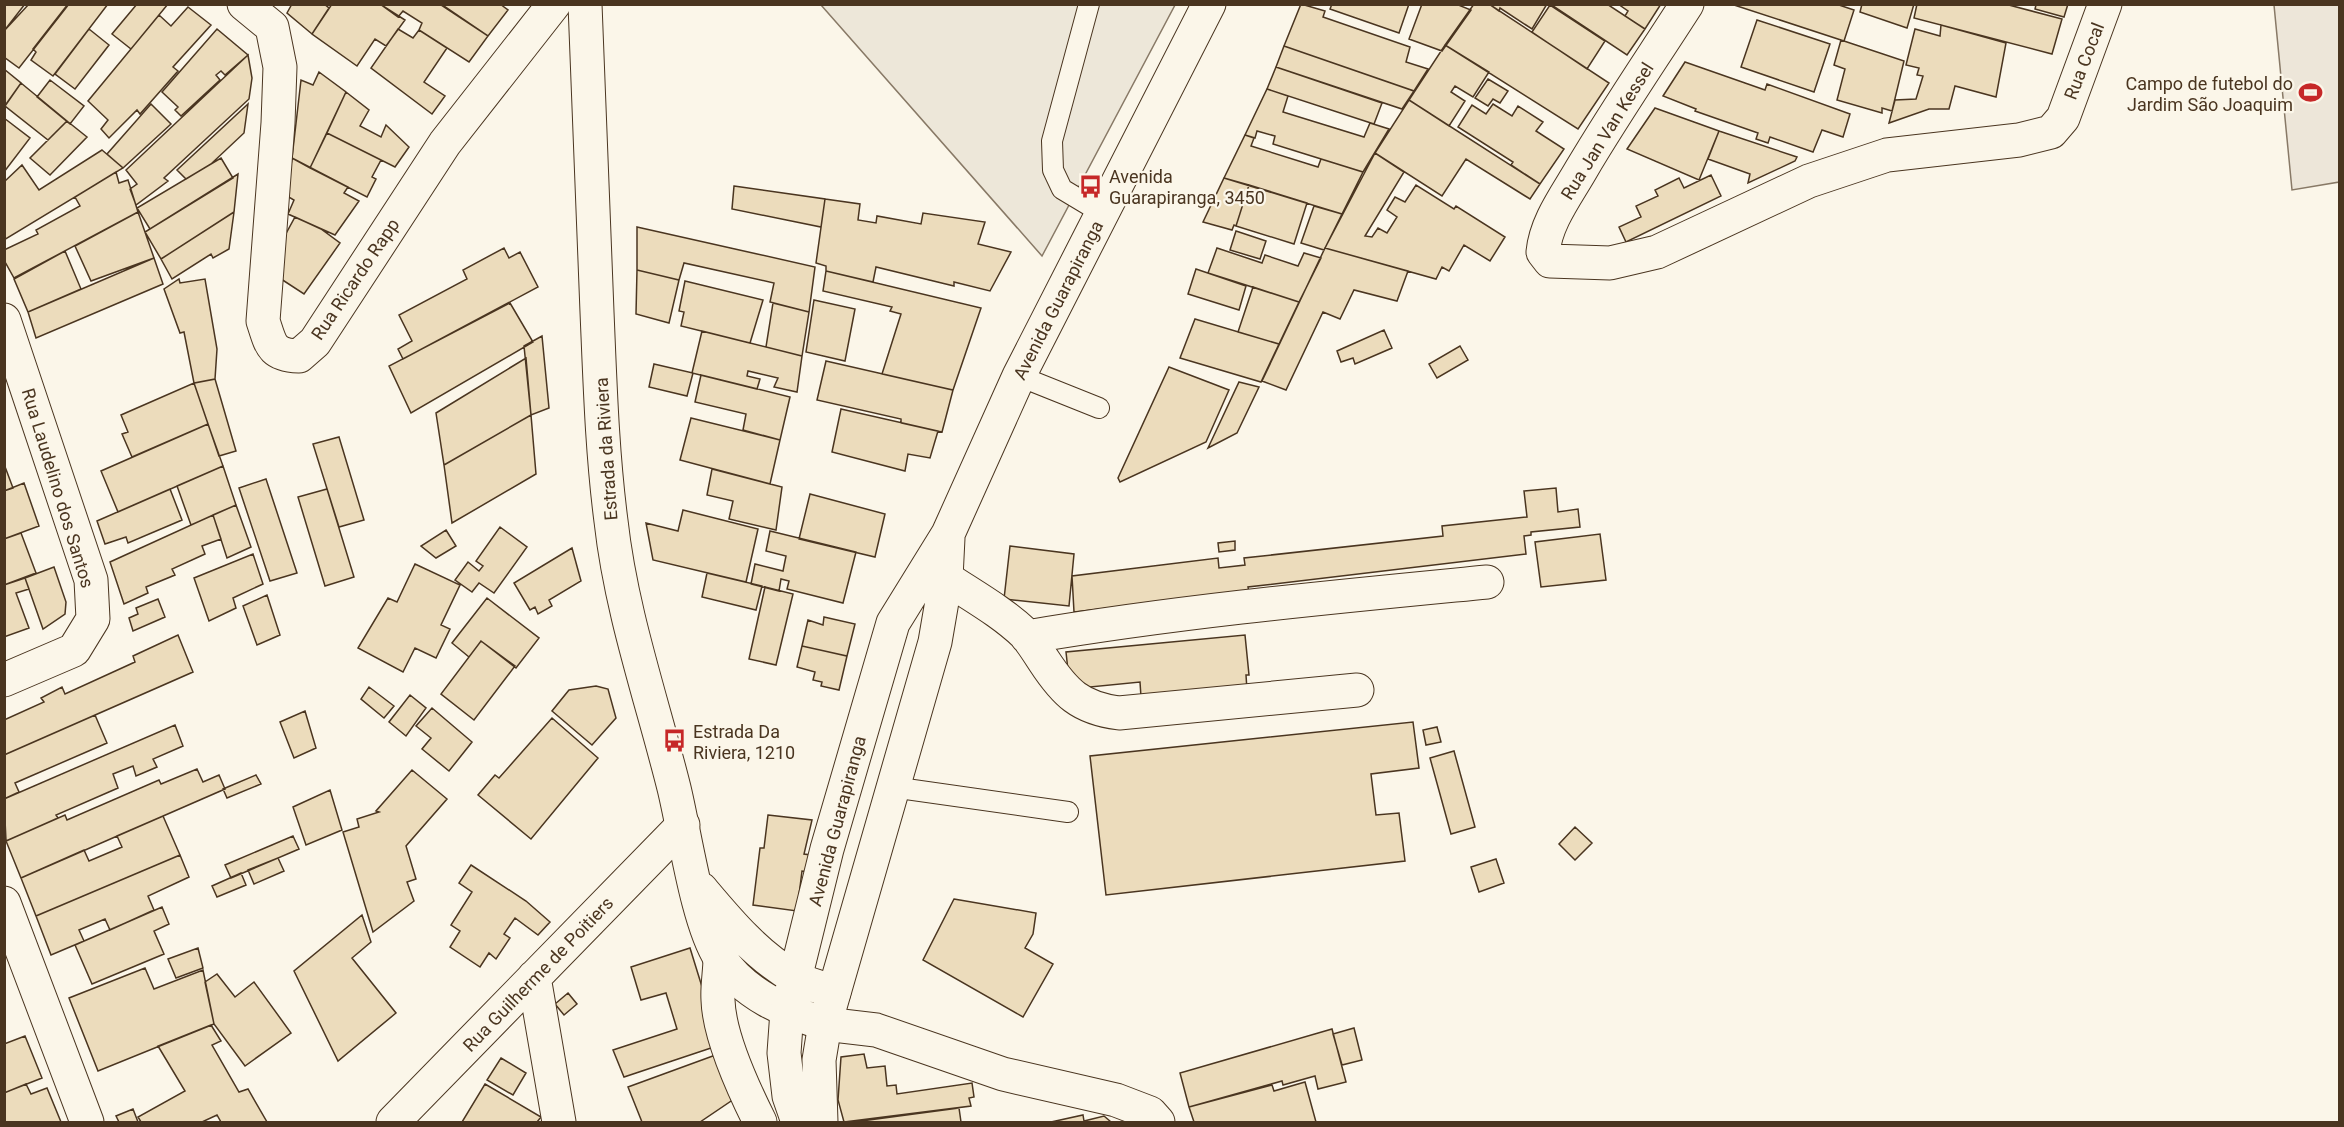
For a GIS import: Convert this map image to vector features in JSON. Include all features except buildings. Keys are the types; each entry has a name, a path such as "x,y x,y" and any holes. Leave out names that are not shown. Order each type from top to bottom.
{"street":[{"name":"Rua Ricardo Rapp","path":"244,4 272,27 280,67 263,321 272,347 284,355 299,356 320,334 445,143 554,4"},
{"name":"Estrada da Riviera","path":"585,4 601,395 611,523 635,647 660,732 695,883 710,936 720,958 751,992 787,1011 825,1024 876,1030"},
{"name":"Avenida Guarapiranga","path":"798,1122 789,1096 784,1053 787,1011 827,849 893,624 948,534 1019,376 1209,4"},
{"name":"Rua Jan Van Kessel","path":"1687,4 1606,128 1561,204 1545,237 1543,252 1550,261 1610,263 1657,252 1809,181 1876,159 1968,144 2019,140 2051,132 2063,118"},
{"name":"Rua Cocal","path":"2063,118 2105,4"},
{"name":"Rua Laudelino dos Santos","path":"4,320 91,580 93,619 74,650 4,680"},
{"name":"Avenida Guarapiranga","path":"821,1122 819,1060 825,1024 935,642 946,578 948,534"},
{"path":"946,578 1010,621 1027,637 1064,686 1084,705 1100,711 1119,713 1357,690"},
{"path":"1027,637 1131,619 1245,605 1487,582"},
{"name":"Rua Guilherme de Poitiers","path":"393,1122 683,825"},
{"path":"695,883 751,945 795,978 834,992 876,1030 1003,1074 1116,1100 1150,1113 1158,1122"},
{"path":"4,903 87,1122"},
{"path":"720,958 718,1002 728,1046 743,1088 760,1122"},
{"path":"534,977 559,1122"}],"lane":[{"path":"1089,4 1052,141 1053,170 1062,189 1102,213"},
{"path":"1019,376 1099,408"},
{"path":"892,787 1068,812"}],"shaded area":[{"path":"821,5 1175,5 1042,256"},
{"name":"Campo de futebol do Jardim São Joaquim","path":"2274,5 2339,5 2339,182 2292,190"}],"place":[{"name":"Campo de futebol do Jardim São Joaquim","path":"2311,93"},
{"name":"Avenida Guarapiranga, 3450","path":"1091,186"},
{"name":"Estrada Da Riviera, 1210","path":"675,741"}]}
